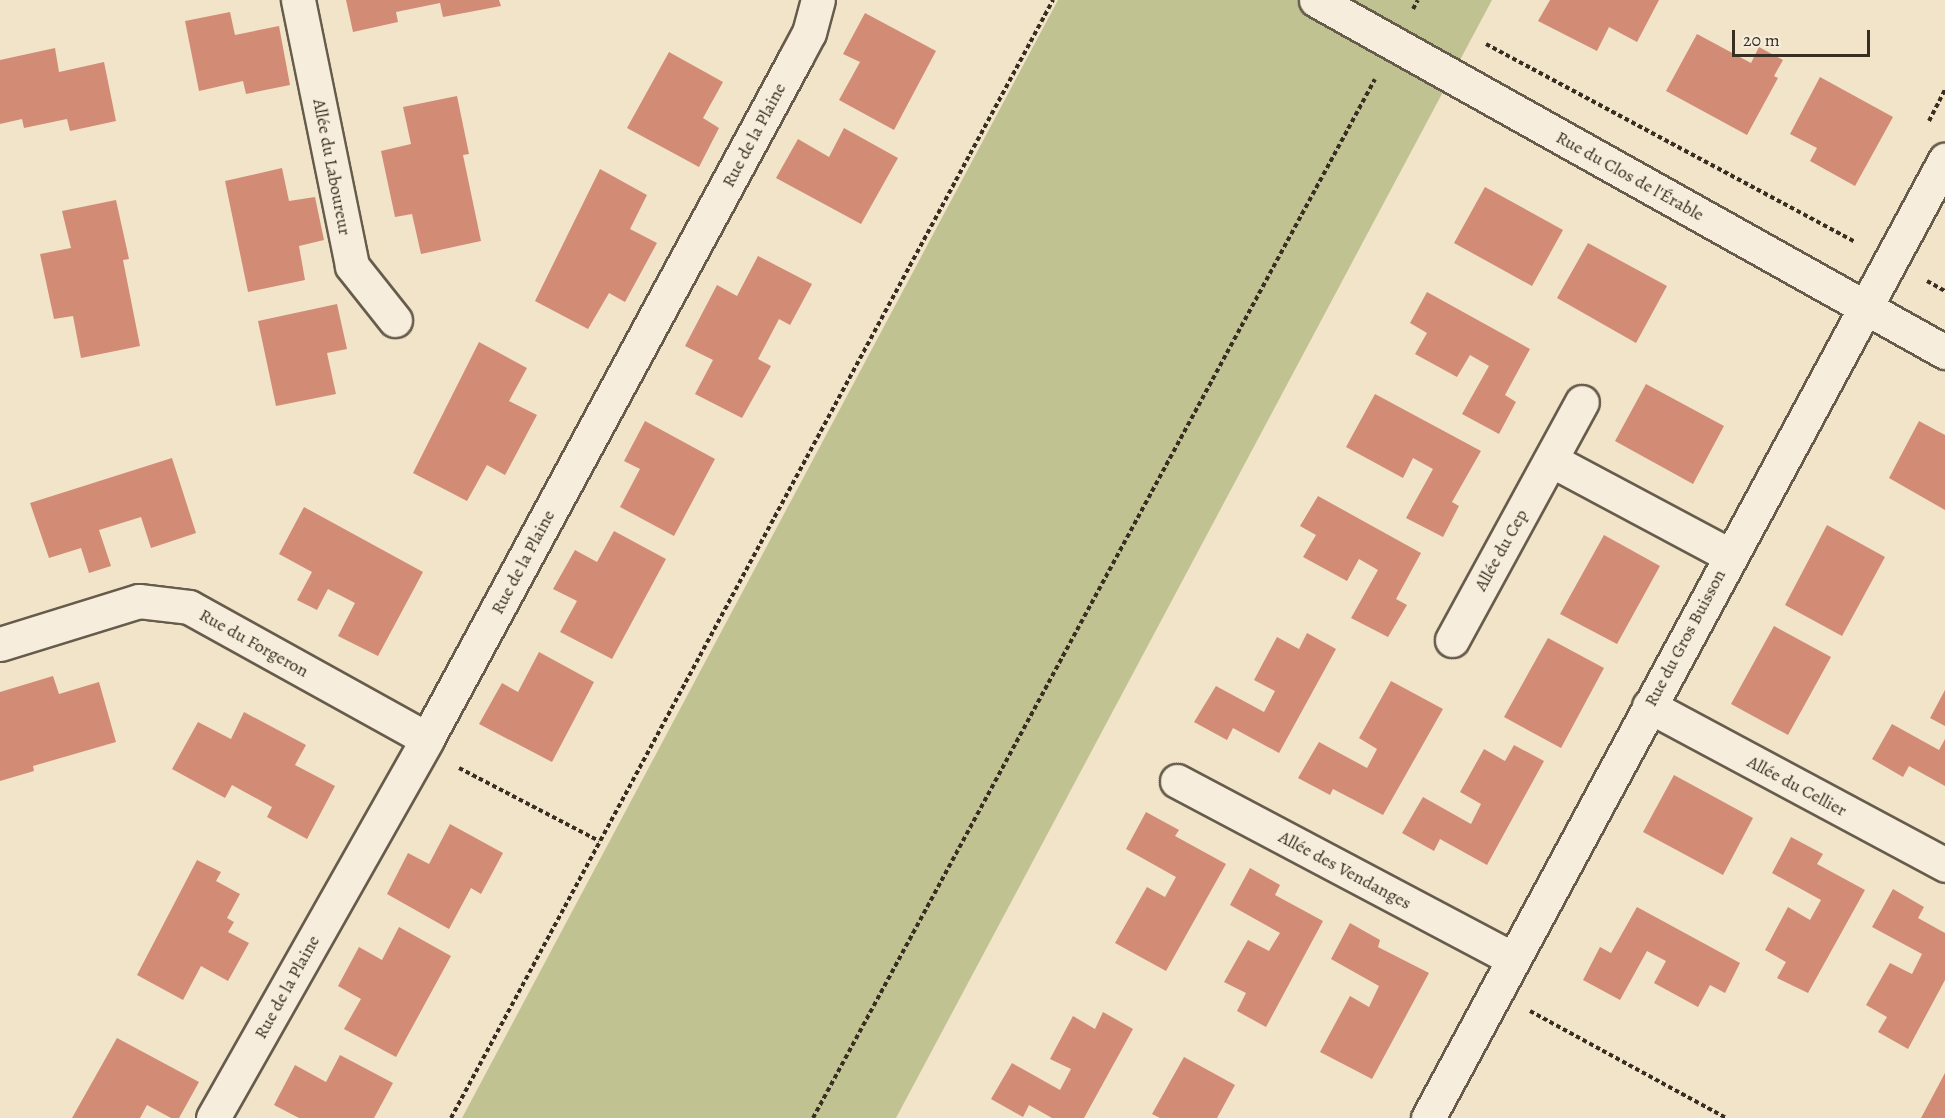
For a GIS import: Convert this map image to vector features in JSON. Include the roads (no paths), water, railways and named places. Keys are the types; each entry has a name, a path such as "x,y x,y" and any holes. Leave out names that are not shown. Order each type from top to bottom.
{"street":[{"name":"Allée du Laboureur","path":"298,0 352,266 395,320"},
{"name":"Rue de la Plaine","path":"213,1118 424,743 805,41 818,0"},
{"name":"Rue du Clos de l'Érable","path":"1316,0 1945,351"},
{"name":"Rue du Gros Buisson","path":"1428,1118 1729,555 1945,160"},
{"name":"Allée du Cep","path":"1452,639 1582,402"},
{"path":"1551,460 1729,555"},
{"name":"Rue du Forgeron","path":"0,644 140,601 189,607 424,743"},
{"name":"Allée du Cellier","path":"1649,706 1945,865"},
{"name":"Allée des Vendanges","path":"1177,782 1513,959"}]}
